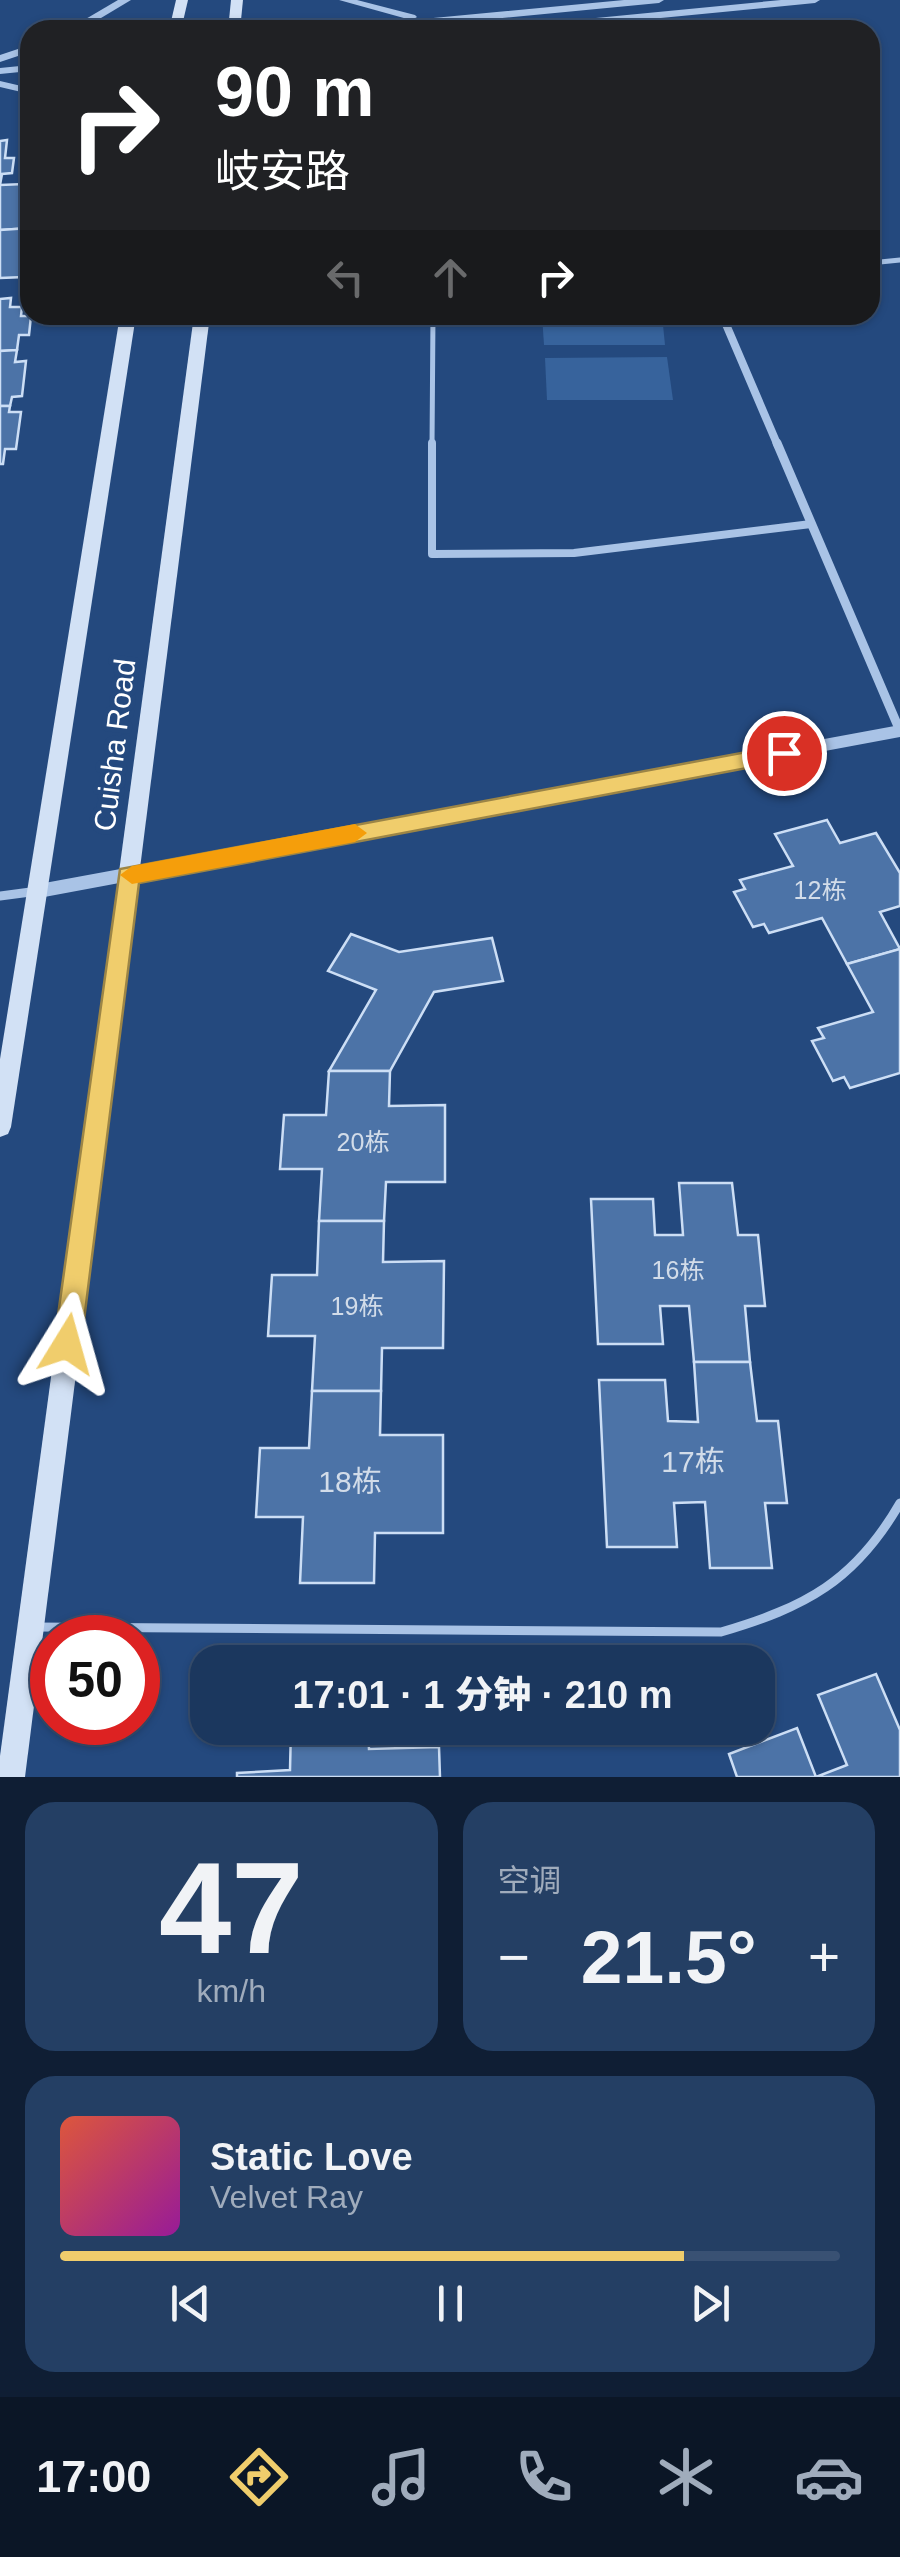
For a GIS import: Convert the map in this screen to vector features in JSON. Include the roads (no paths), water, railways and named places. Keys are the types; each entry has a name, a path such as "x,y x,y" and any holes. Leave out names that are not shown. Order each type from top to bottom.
{"main road":[{"name":"Cuisha Road","path":"0,1127 126,325"},
{"name":"Cuisha Road","path":"32,1615 201,325"},
{"name":"Cuisha Road","path":"11,1777 30,1627"}],"street":[{"path":"91,20 126,0"},
{"path":"344,0 432,20"},
{"path":"447,20 659,0"},
{"path":"607,20 816,0"},
{"path":"0,896 128,876 900,731 726,325"}],"lane":[{"path":"433,325 432,554 574,553 811,524"},
{"path":"160,1628 720,1632 784,1615 840,1582 884,1536 900,1504"}]}
